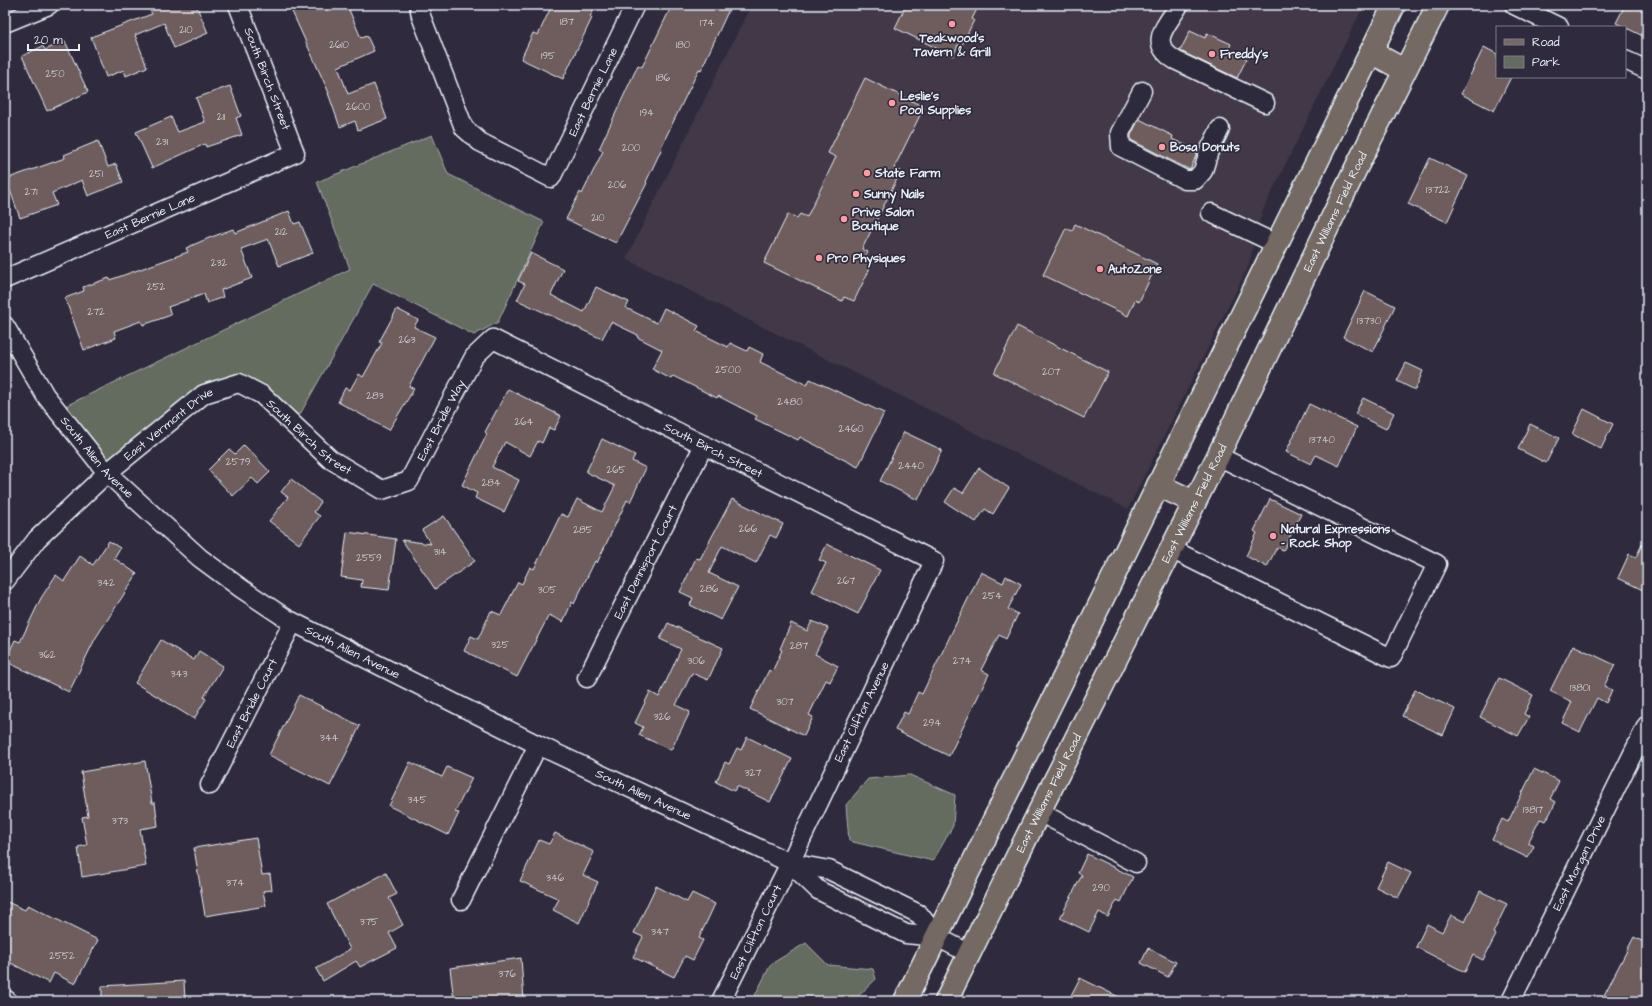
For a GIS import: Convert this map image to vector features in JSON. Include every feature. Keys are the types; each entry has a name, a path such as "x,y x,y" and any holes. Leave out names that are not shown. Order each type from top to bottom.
{"main road":[{"path":"905,1001 1394,5"},
{"name":"East Williams Field Road","path":"946,1001 1218,456 1404,70 1438,5"},
{"path":"1371,52 1404,70"},
{"path":"1158,485 1194,502"}],"street":[{"path":"5,23 49,5"},
{"name":"South Birch Street","path":"238,5 296,153"},
{"name":"East Bernie Lane","path":"419,5 421,16 464,128 480,142 551,178 635,5"},
{"path":"1179,5 1171,20 1164,27 1160,43 1164,50 1175,60 1265,103"},
{"path":"1514,5 1557,26"},
{"path":"1626,60 1647,70"},
{"path":"1142,91 1120,133 1121,147 1185,180 1195,180 1203,171 1209,150 1220,129"},
{"name":"East Bernie Lane","path":"5,279 296,153"},
{"path":"1211,213 1276,244"},
{"name":"South Allen Avenue","path":"5,326 45,395 107,472 200,558 242,589 293,622 538,745 790,863 829,870 919,914 937,936 970,954"},
{"name":"South Birch Street","path":"492,339 934,561"},
{"name":"East Bridle Way","path":"382,490 409,481 474,357 492,339"},
{"name":"South Birch Street","path":"239,383 262,395 330,459 382,490"},
{"name":"East Vermont Drive","path":"5,581 37,539 107,472 204,394 239,383"},
{"name":"East Dennisport Court","path":"587,678 704,445"},
{"path":"1171,549 1391,658 1437,564 1218,456"},
{"name":"East Clifton Avenue","path":"790,863 934,561"},
{"name":"East Bridle Court","path":"210,785 293,622"},
{"name":"East Morgan Drive","path":"1511,1001 1647,725"},
{"path":"461,900 538,745"},
{"path":"1039,812 1136,863"},
{"name":"South Allen Avenue","path":"790,863 818,890 906,934 937,936"},
{"name":"East Clifton Court","path":"721,1001 790,863"}],"shaded area":[{"path":"751,5 1364,5 1262,212 1248,267 1128,509 626,259"}],"green space":[{"path":"432,135 448,174 544,222 498,322 474,335 373,284 294,425 239,383 204,394 107,473 57,410 350,269 317,182"},
{"path":"910,775 955,795 953,826 933,861 849,841 846,805 868,779"},
{"path":"806,943 828,965 873,969 876,979 853,1001 752,1001 771,964"}],"building":[{"path":"147,5 196,5 208,33 174,48 164,23 135,35 147,67 126,76 124,70 106,77 91,37 152,14"},
{"path":"289,5 347,5 361,38 367,36 374,51 338,67 348,94 374,84 387,119 358,130 355,121 340,127 329,93"},
{"path":"552,5 596,5 590,17 592,18 563,79 521,59 533,33 538,35"},
{"path":"672,5 731,5 701,70 699,69 661,147 662,148 646,182 647,183 616,243 566,219 580,192 582,194 603,151 599,149 638,65 642,67"},
{"path":"906,5 979,5 972,19 974,20 961,47 958,45 953,56 895,28"},
{"path":"1625,5 1640,5 1647,8 1647,38 1626,28 1626,26 1616,23"},
{"path":"1190,31 1205,38 1207,33 1231,44 1229,49 1247,58 1237,78 1180,51"},
{"path":"65,41 88,92 47,111 22,56 43,46 45,50"},
{"path":"1484,47 1496,53 1496,78 1510,78 1494,111 1461,94"},
{"path":"865,78 924,107 894,168 901,171 862,249 868,252 866,256 874,260 854,301 844,297 842,301 764,263 788,214 797,218 800,214 807,217 836,157 828,153"},
{"path":"230,86 241,116 236,118 242,135 206,147 205,144 152,168 136,132 171,117 178,132 205,122 196,98"},
{"name":"Bosa Donuts","path":"1139,119 1173,136 1172,139 1198,151 1190,170 1131,140 1131,135"},
{"path":"98,141 108,167 116,164 123,182 88,196 82,180 52,193 57,205 20,218 6,179 65,158 64,155"},
{"path":"1430,158 1468,176 1447,222 1408,204"},
{"path":"289,211 294,224 300,222 313,253 279,266 268,239 241,249 252,278 221,290 223,297 207,303 204,294 168,307 171,315 143,325 141,321 114,331 116,338 84,350 65,298 84,291 83,287 109,278 110,280 188,252 186,248 209,238 233,229 235,233"},
{"name":"AutoZone","path":"1075,224 1157,264 1139,302 1135,300 1128,316 1043,275 1066,228 1072,231"},
{"path":"531,253 563,269 551,295 584,312 596,287 629,302 626,308 657,323 664,308 699,326 696,331 728,347 730,343 747,351 749,347 763,354 760,362 807,385 810,379 884,413 858,467 800,437 798,440 755,419 757,416 718,396 717,398 673,376 671,379 652,369 662,350 637,337 638,335 611,322 602,339 517,300 525,284 518,281"},
{"path":"1365,291 1395,306 1373,352 1343,337"},
{"path":"397,309 418,320 414,327 435,337 409,386 414,389 389,430 338,402 345,388 350,390 359,374 363,377 382,343 379,342"},
{"path":"1017,326 1108,372 1084,418 994,373"},
{"path":"1406,363 1423,371 1415,390 1397,381"},
{"path":"508,389 561,416 554,430 549,428 542,443 538,441 530,456 505,442 492,467 519,480 504,512 475,498 477,493 462,485 487,434 485,432"},
{"path":"1363,398 1394,413 1386,429 1355,414"},
{"path":"1309,404 1357,427 1339,466 1316,455 1311,464 1286,452"},
{"path":"1584,409 1613,424 1601,449 1572,434"},
{"path":"1530,424 1559,438 1546,463 1518,449"},
{"path":"904,432 942,450 918,500 880,481"},
{"path":"602,439 635,455 632,461 646,468 630,502 627,500 597,563 595,561 574,604 572,602 563,622 549,615 517,677 464,651 471,636 478,639 491,611 501,615 518,582 522,584 530,567 534,569 561,514 568,517 577,499 602,512 615,486 586,472"},
{"path":"244,445 270,472 258,484 252,478 233,496 208,470 229,449 235,454"},
{"path":"979,468 1009,488 993,514 985,509 976,522 945,502 954,488 963,493"},
{"path":"291,479 321,502 314,512 320,516 299,544 269,521 288,497 281,492"},
{"path":"732,499 783,524 776,538 770,535 756,563 722,546 709,573 738,587 721,620 690,605 693,598 680,592 696,558 700,559"},
{"name":"Natural Expressions - Rock Shop","path":"1270,499 1301,514 1284,549 1283,550 1277,547 1267,567 1246,556 1257,533 1254,531"},
{"path":"444,516 475,561 435,589 402,540 431,544 422,530"},
{"path":"347,532 396,539 389,590 361,587 362,580 341,577"},
{"path":"1647,534 1647,592 1618,578 1629,554 1636,557"},
{"path":"109,541 120,548 114,558 137,574 95,639 69,692 5,661 15,640 20,642 41,598 56,575 64,581 80,556 93,565"},
{"path":"827,544 880,570 858,614 812,591 826,563 819,560"},
{"path":"981,572 1003,583 1006,576 1021,584 1008,609 1018,614 1006,639 999,635 981,670 989,674 949,756 895,730 904,712 908,714 918,692 922,694"},
{"path":"812,621 828,628 815,654 838,666 830,682 826,680 809,715 813,717 804,736 750,709 769,670 772,672 782,650 780,649 791,623 807,631"},
{"path":"668,623 723,648 708,680 692,673 676,705 690,712 671,750 639,735 643,727 635,723 650,692 659,697 681,649 660,639"},
{"path":"161,640 194,660 199,651 223,666 204,697 206,699 194,719 135,683"},
{"path":"1573,645 1615,665 1604,686 1612,690 1606,703 1597,698 1580,732 1562,723 1572,702 1550,691"},
{"path":"1499,678 1533,695 1524,714 1529,717 1518,736 1480,717"},
{"path":"1415,690 1455,709 1443,735 1402,716"},
{"path":"299,695 360,726 330,786 269,755"},
{"path":"747,737 792,759 770,802 737,786 734,791 716,782 725,762 729,764 737,748 741,750"},
{"path":"145,761 152,803 155,803 158,826 140,829 146,866 82,877 78,847 87,845 82,817 88,816 81,772"},
{"path":"410,762 442,777 447,767 472,778 455,812 459,813 448,835 389,806"},
{"path":"1534,769 1559,781 1550,799 1556,802 1546,821 1540,819 1528,843 1534,846 1528,858 1492,840 1502,819 1508,822"},
{"path":"555,833 594,852 583,875 598,882 579,923 553,910 559,899 520,881 539,840 549,844"},
{"path":"256,838 262,875 270,874 272,890 263,891 266,906 205,916 194,848"},
{"path":"1087,854 1133,877 1121,902 1117,900 1108,917 1099,912 1089,932 1060,918 1082,875 1078,873"},
{"path":"1388,862 1411,873 1398,898 1376,887"},
{"path":"386,873 397,894 389,898 403,925 389,933 397,948 360,967 356,961 323,981 316,969 350,949 327,904"},
{"path":"656,886 687,902 692,893 715,904 699,938 703,940 693,960 685,956 674,977 633,957 643,937 634,933"},
{"path":"1480,891 1507,904 1493,933 1496,935 1483,960 1473,955 1465,972 1416,947 1427,924 1442,932 1451,915 1465,922"},
{"path":"5,901 25,910 28,905 98,940 75,984 54,973 49,983 5,960"},
{"path":"1634,937 1647,944 1647,1001 1610,1001 1603,997"},
{"path":"1148,948 1176,962 1168,977 1141,963"},
{"path":"521,958 524,1001 454,1001 450,968"},
{"path":"1080,978 1127,1001 1068,1001"},
{"path":"184,981 185,1001 102,1001 102,986"}],"place":[{"name":"Teakwood’s Tavern & Grill","path":"952,24"},
{"name":"Freddy's","path":"1212,54"},
{"name":"Leslie's Pool Supplies","path":"892,103"},
{"name":"Bosa Donuts","path":"1162,147"},
{"name":"State Farm","path":"867,173"},
{"name":"Sunny Nails","path":"856,194"},
{"name":"Prive Salon Boutique","path":"844,219"},
{"name":"Pro Physiques","path":"819,258"},
{"name":"AutoZone","path":"1100,269"},
{"name":"Natural Expressions - Rock Shop","path":"1273,536"}]}
